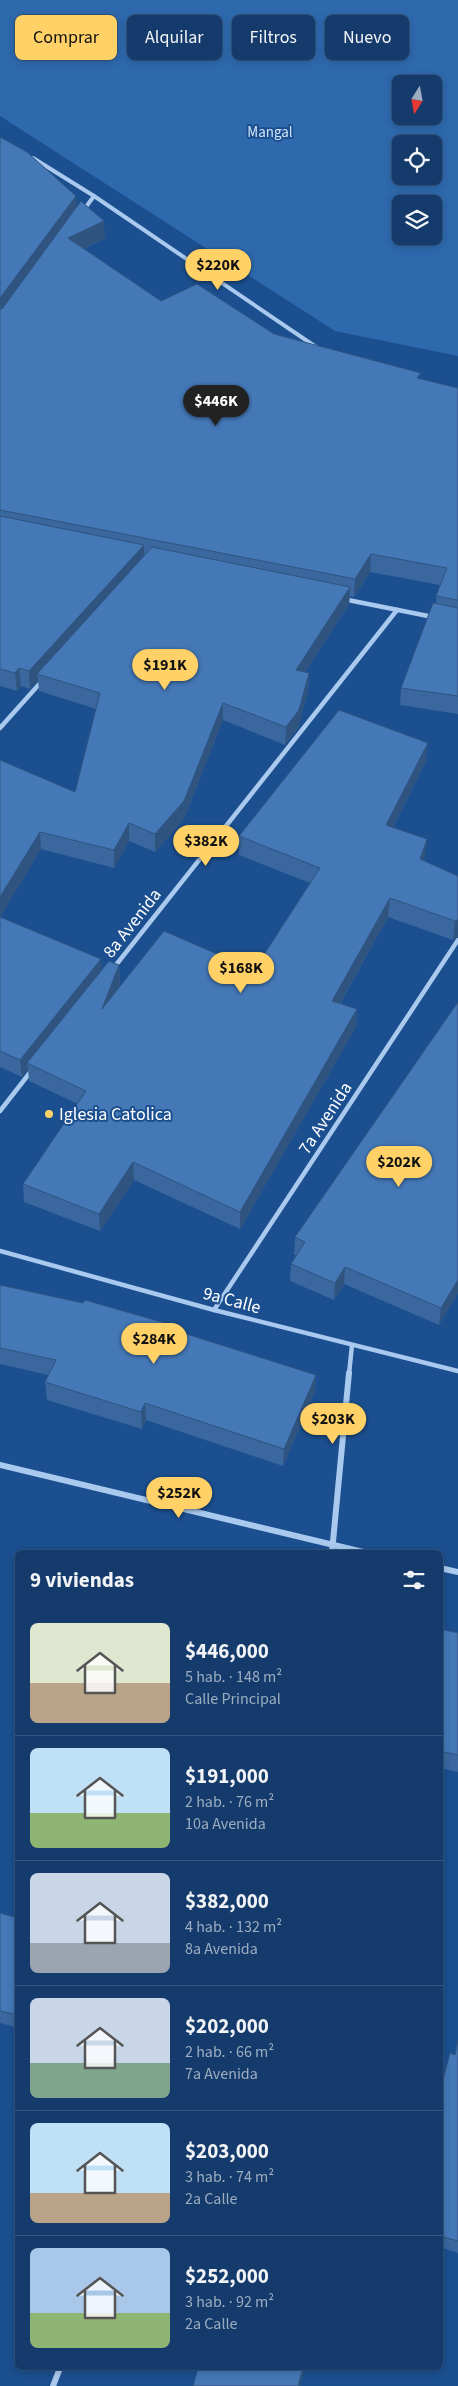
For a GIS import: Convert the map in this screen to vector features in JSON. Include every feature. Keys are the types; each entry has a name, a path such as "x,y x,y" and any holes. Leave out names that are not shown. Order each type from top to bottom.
{"street":[{"path":"32,158 94,196 325,353"},
{"path":"77,220 94,196"},
{"path":"340,598 441,618"},
{"name":"8a Avenida","path":"106,978 397,610"},
{"path":"0,728 46,677"},
{"name":"7a Avenida","path":"214,1310 458,940"},
{"path":"0,1111 37,1064"},
{"name":"9a Calle","path":"0,1251 214,1310 458,1371"},
{"path":"0,1465 333,1550 352,1345"},
{"path":"443,1569 458,1572"},
{"path":"53,2386 59,2370"}],"green space":[{"name":"Mangal","path":"0,0 458,0 458,356 335,331 0,116"}],"building":[{"path":"0,137 27,152 76,196 0,298"},
{"path":"81,201 104,221 68,238 161,301 197,284 274,334 421,373 417,378 458,388 458,600 436,596 447,568 371,554 355,579 0,510 0,309 2,309"},
{"path":"0,516 144,545 29,671 19,668 15,673 0,669"},
{"path":"152,547 350,587 296,670 309,673 299,710 286,727 223,703 184,801 155,834 129,823 114,850 40,832 0,897 0,760 75,792 100,693 37,674"},
{"path":"433,603 458,608 458,696 401,688"},
{"path":"339,710 428,743 386,825 427,839 420,859 458,876 458,920 455,921 390,898 332,1001 357,1009 240,1212 133,1162 99,1214 23,1184 86,1091 27,1063 109,961 119,965 102,1009 164,931 254,970 320,868 239,836"},
{"path":"0,917 101,959 20,1060 0,1051"},
{"path":"458,1002 458,1280 441,1308 345,1267 335,1283 291,1264 305,1242 295,1237"},
{"path":"0,1285 83,1303 85,1300 179,1327 177,1331 316,1375 284,1449 145,1403 141,1412 45,1382 56,1360 0,1348"},
{"path":"443,1630 458,1633 458,1755 443,1752"},
{"path":"0,1913 15,1917 15,2014 0,2011"},
{"path":"458,2040 458,2241 443,2237 443,2080 450,2053 455,2055"},
{"path":"197,2370 302,2370 298,2386 193,2386"}],"place":[{"name":"Iglesia Catolica","path":"49,1114"}]}
